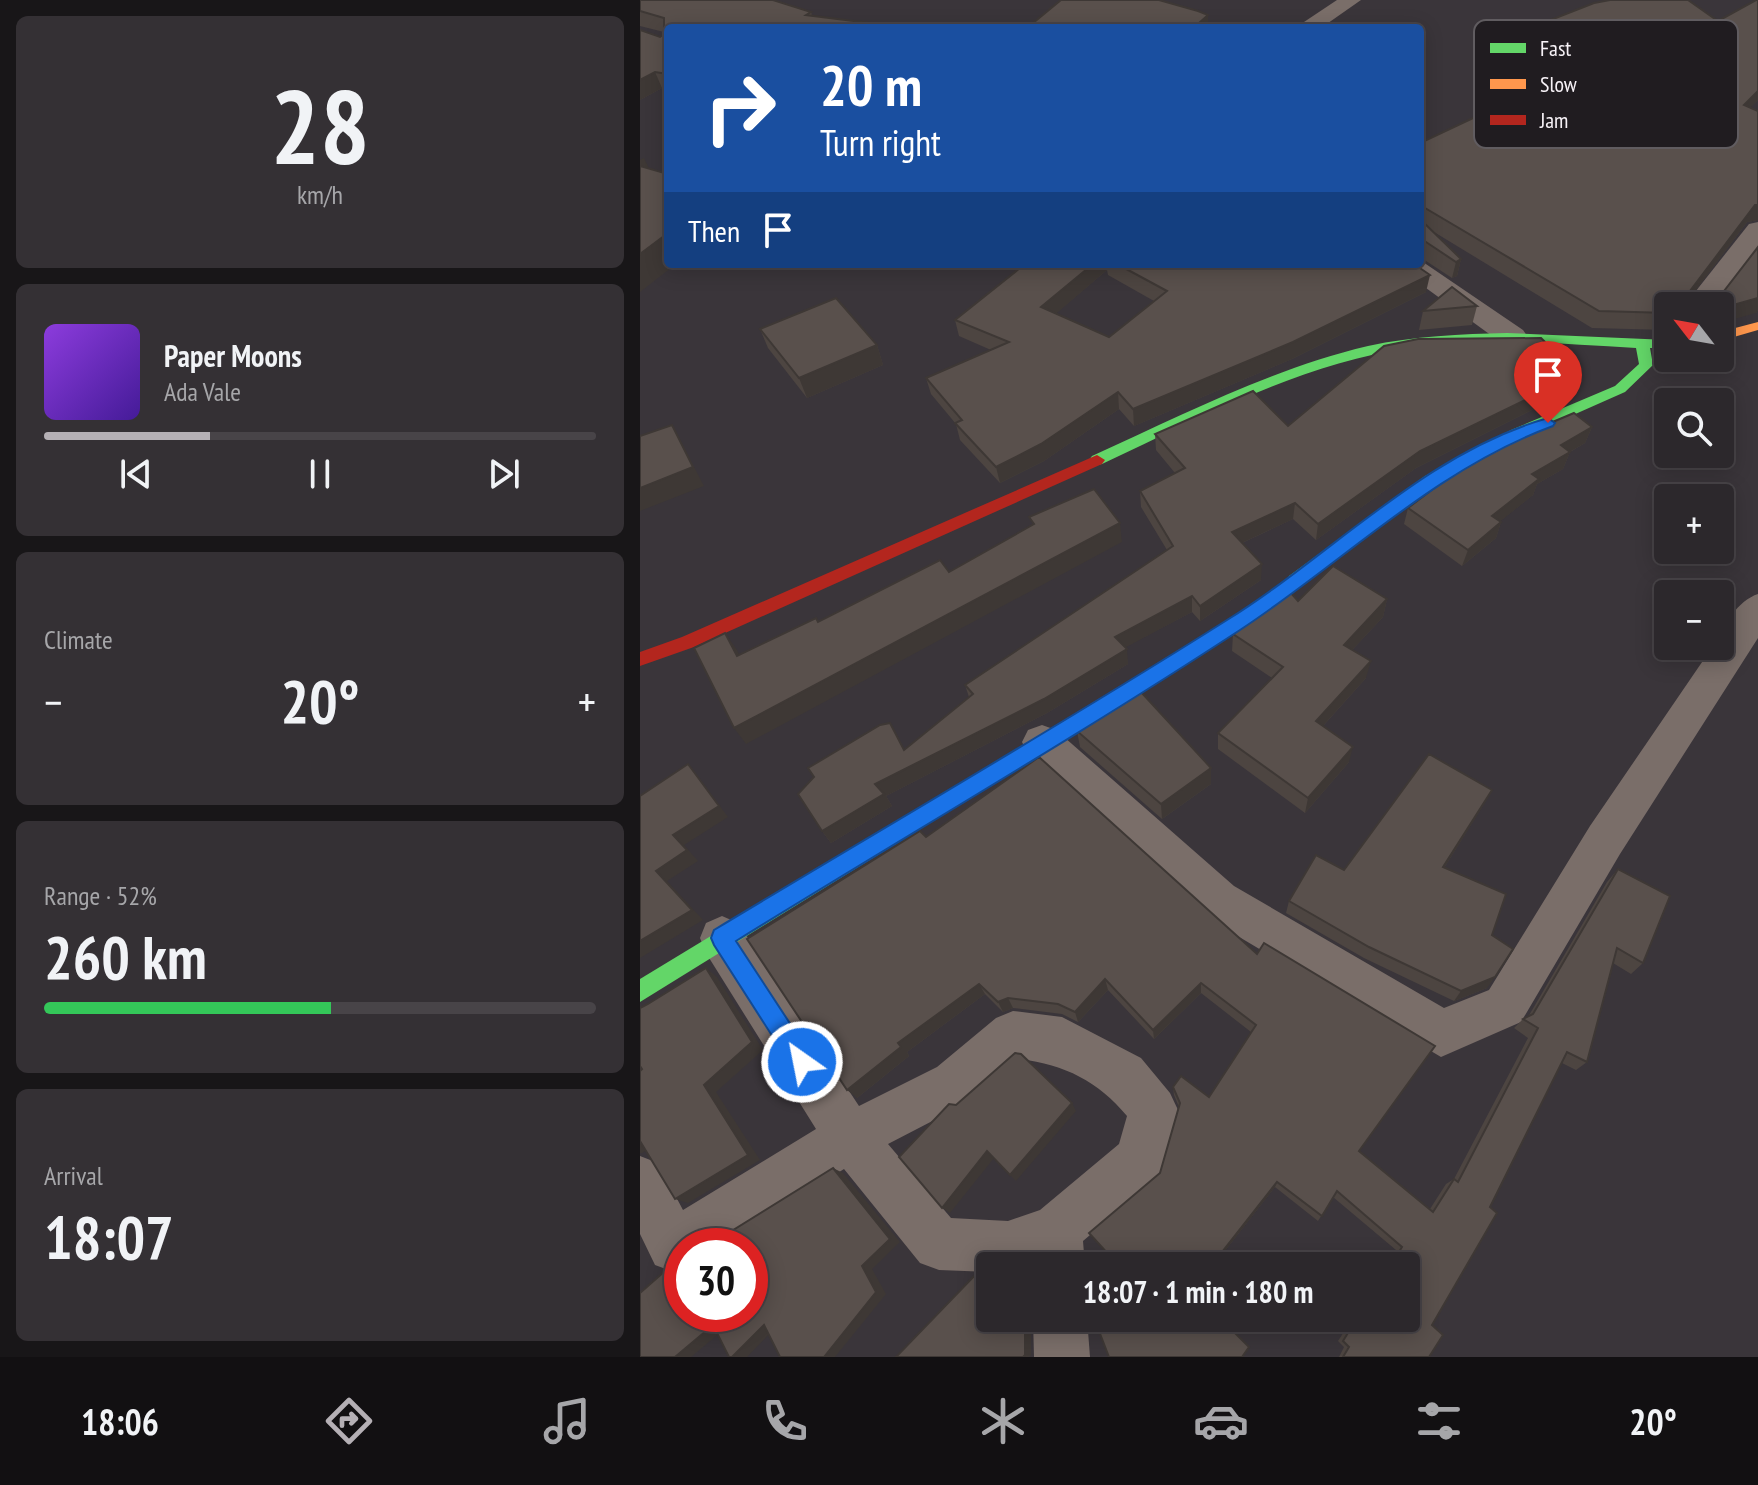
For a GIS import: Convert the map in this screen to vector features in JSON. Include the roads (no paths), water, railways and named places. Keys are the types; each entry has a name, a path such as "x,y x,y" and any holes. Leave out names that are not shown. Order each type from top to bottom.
{"street":[{"path":"1312,24 1351,0"},
{"path":"1709,292 1758,230"},
{"path":"1413,268 1513,337"},
{"path":"640,659 688,642 1272,381 1381,348 1456,338 1513,337 1654,345"},
{"path":"640,991 1236,624 1431,480 1516,434 1620,389 1646,365 1642,345"},
{"path":"1042,742 1219,901 1441,1033 1505,1006 1605,840 1758,608"},
{"path":"640,1181 674,1246 850,1137 954,1084 1013,1035 1062,1041 1124,1075 1153,1110 1140,1159 1057,1248 939,1244 850,1137 722,938"},
{"path":"1061,1332 1062,1357"}]}
